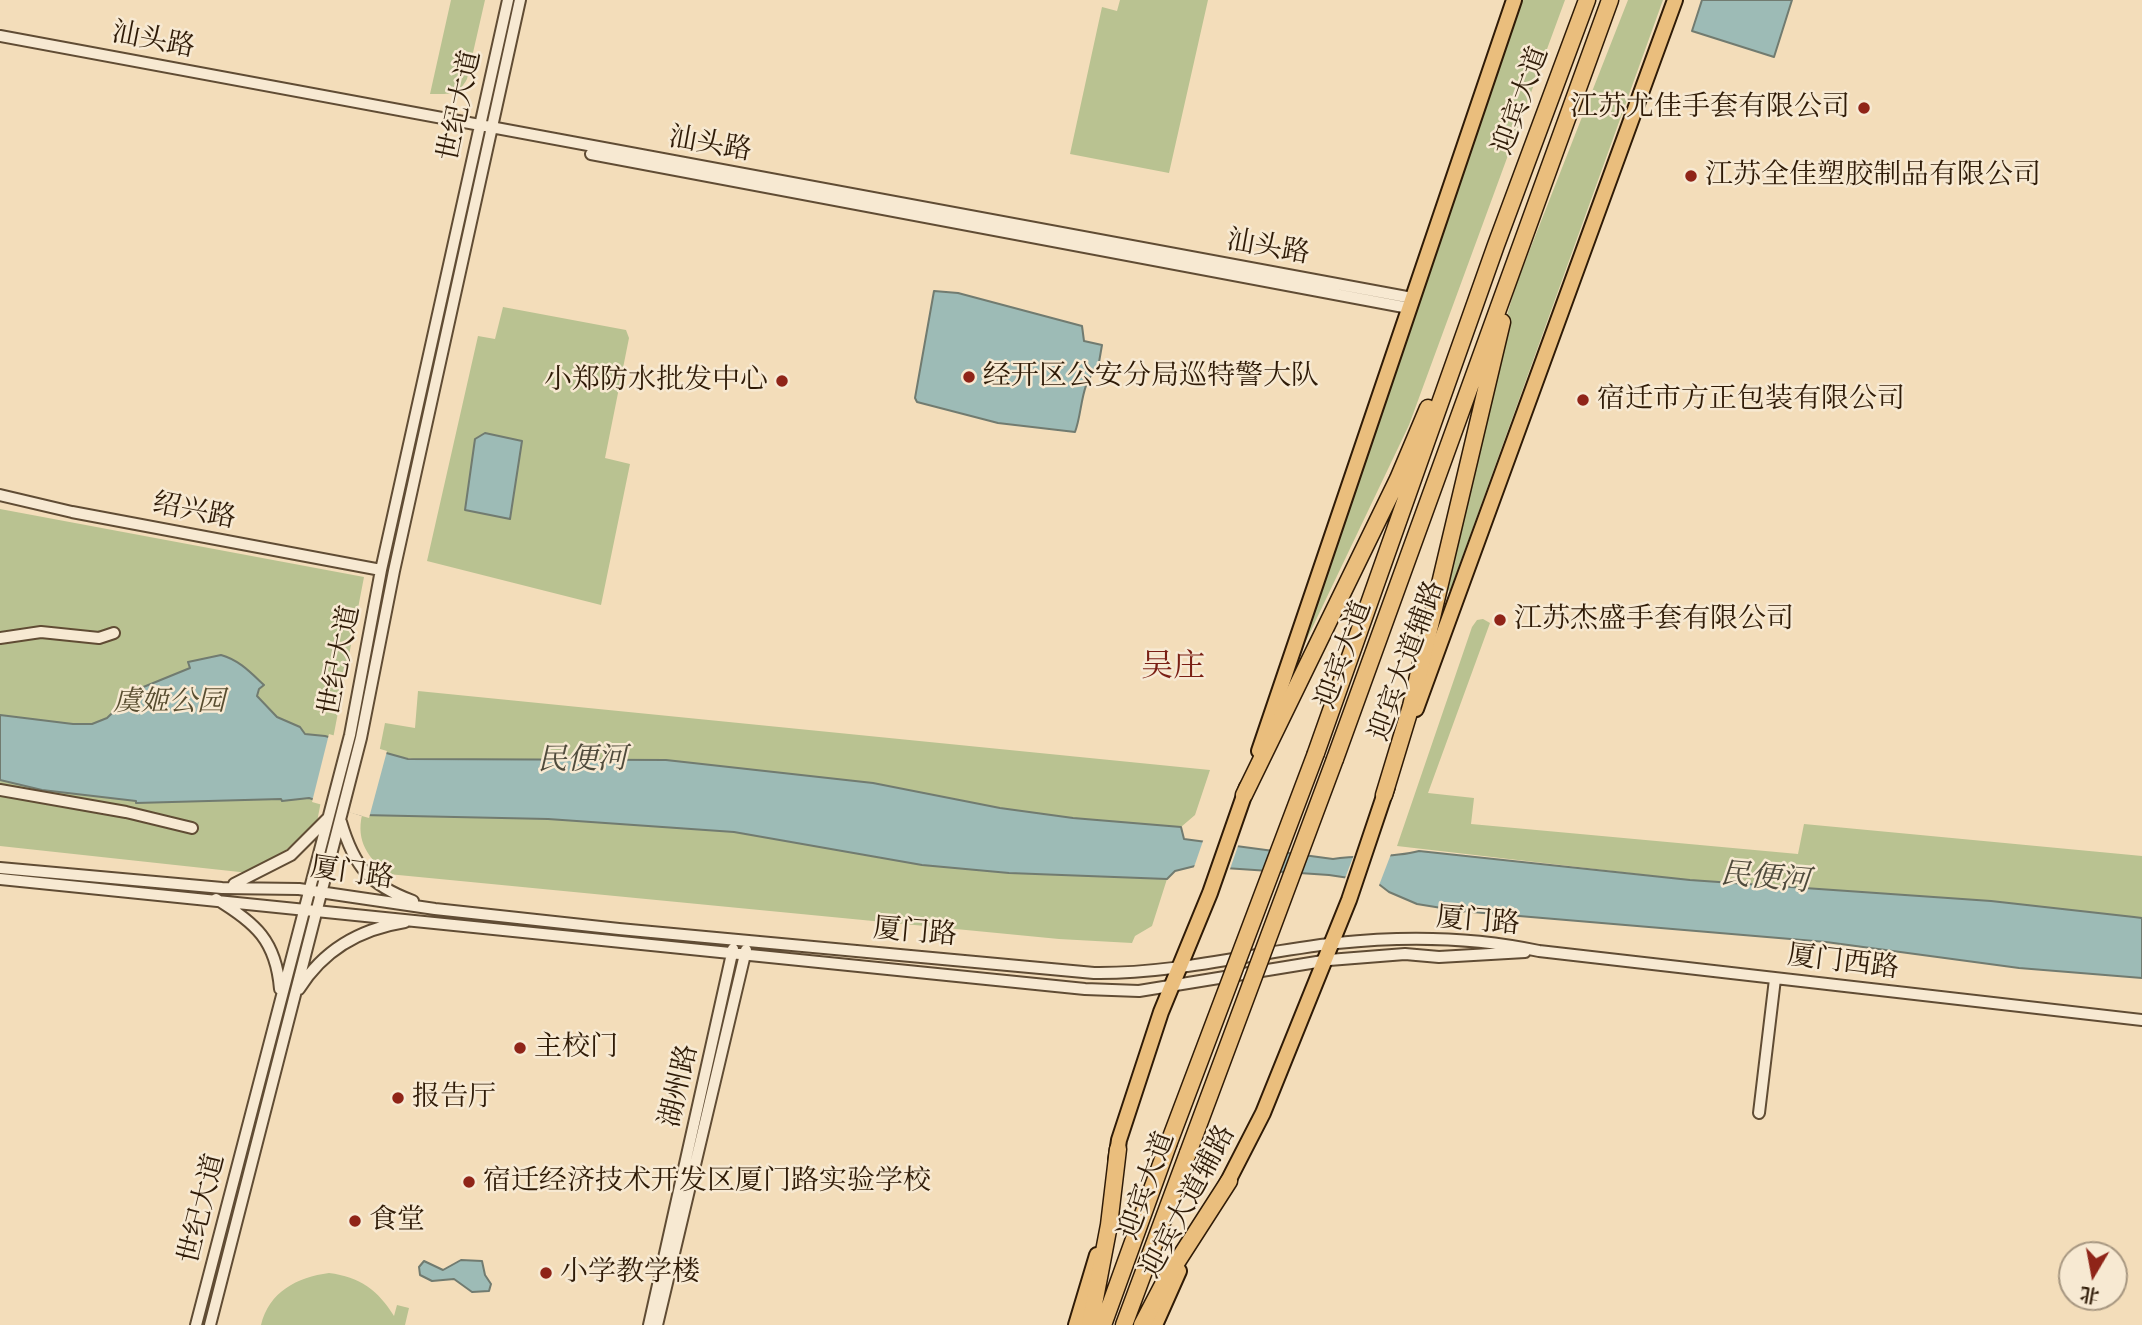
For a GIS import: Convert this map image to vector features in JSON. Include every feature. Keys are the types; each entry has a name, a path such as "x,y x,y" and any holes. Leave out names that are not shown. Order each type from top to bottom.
{"highway":[{"name":"迎宾大道","path":"1103,1325 1316,753 1496,244 1586,0"},
{"name":"迎宾大道","path":"1124,1325 1335,759 1610,0"},
{"path":"1589,63 1616,0"},
{"path":"1384,795 1411,706 1523,235"},
{"path":"1244,795 1398,479 1496,244"},
{"path":"1090,1325 1109,1225 1118,1149"},
{"path":"1142,1325 1166,1279 1229,1181"}],"main road":[{"name":"迎宾大道辅路","path":"1076,1325 1103,1233 1118,1149 1171,986 1210,893 1234,825 1514,0"},
{"name":"迎宾大道辅路","path":"1155,1325 1185,1258 1229,1181 1263,1113 1349,900 1384,795 1675,0"}],"street":[{"name":"世纪大道","path":"356,737 381,570 508,0"},
{"name":"世纪大道","path":"196,1325 312,908 356,737 520,0"},
{"name":"汕头路","path":"0,36 480,130"},
{"name":"汕头路","path":"0,43 1410,303"},
{"name":"绍兴路","path":"0,495 72,512 381,570"},
{"path":"0,638 41,632 99,638 114,633"},
{"path":"0,790 126,812 192,828"},
{"path":"222,888 246,881 291,855 336,814 349,849 373,881 399,896 435,909"},
{"name":"厦门路","path":"0,867 222,888 316,891 435,909 1094,972 1139,973 1330,944 1408,939 1492,941 1539,951"},
{"name":"厦门路","path":"0,879 214,898 745,956 1085,989 1139,991 1323,961 1405,954 1439,957 1539,951"},
{"path":"214,898 257,927 275,961 286,1000"},
{"path":"286,1000 317,965 359,933 421,919"},
{"name":"湖州路","path":"649,1325 735,939"},
{"name":"湖州路","path":"657,1325 747,940"},
{"name":"厦门西路","path":"1539,951 2142,1020"},
{"path":"1759,1113 1775,979"},
{"name":"世纪大道","path":"210,1325 286,1000"}],"green space":[{"path":"451,0 485,0 464,85 448,94 430,94"},
{"path":"1120,0 1208,0 1169,173 1070,154 1102,7 1117,11"},
{"path":"1519,0 1565,0 1409,425 1284,687"},
{"path":"1628,0 1663,0 1450,591 1442,588 1503,329 1516,285"},
{"path":"503,307 626,330 629,338 605,458 630,464 601,605 427,561 478,336 495,339"},
{"name":"虞姬公园","path":"0,509 364,577 317,822 276,859 249,873 0,846"},
{"path":"1483,619 1490,623 1428,793 1474,798 1471,824 1798,854 1804,824 2142,856 2142,918 1991,901 1690,880 1397,846 1472,627 1477,620"},
{"path":"418,691 1210,770 1195,815 1181,827 1073,818 1000,808 873,783 666,760 430,762 379,753 385,723 415,728"},
{"path":"362,815 548,819 734,832 922,865 1009,873 1167,879 1152,926 1135,936 1132,943 1059,939 388,874 369,855 362,841"},
{"path":"329,1273 367,1286 394,1316 397,1305 409,1308 405,1325 261,1325 270,1304 286,1288 306,1278"}],"water":[{"path":"1702,0 1792,0 1774,57 1692,31"},
{"path":"934,291 958,293 1082,326 1084,341 1102,345 1098,368 1085,389 1075,432 998,423 917,402 915,398"},
{"path":"485,433 522,441 510,519 465,510 475,439"},
{"name":"民便河","path":"221,655 239,663 264,685 257,696 277,717 300,727 305,734 325,736 408,759 666,760 873,783 1000,808 1073,818 1181,827 1184,839 1333,859 1419,851 1690,880 1991,901 2142,918 2142,978 2019,968 1826,942 1460,911 1417,904 1389,892 1376,882 1329,875 1195,866 1175,871 1167,879 1009,873 922,865 734,832 548,819 362,815 309,798 282,801 136,803 42,790 0,780 0,715 92,724 107,718 136,690 190,668 188,662"},
{"path":"461,1260 482,1261 485,1275 491,1284 489,1291 472,1292 454,1279 432,1281 420,1275 419,1267 424,1261 443,1270"}],"pier":[{"path":"329,734 387,751 369,818 312,802"},
{"path":"1204,838 1239,843 1229,872 1193,870"},
{"path":"1355,852 1391,854 1378,888 1344,881"}],"place":[{"name":"江苏尤佳手套有限公司","path":"1864,108"},
{"name":"江苏全佳塑胶制品有限公司","path":"1691,176"},
{"name":"经开区公安分局巡特警大队","path":"969,377"},
{"name":"小郑防水批发中心","path":"782,381"},
{"name":"宿迁市方正包装有限公司","path":"1583,400"},
{"name":"江苏杰盛手套有限公司","path":"1500,620"},
{"name":"主校门","path":"520,1048"},
{"name":"报告厅","path":"398,1098"},
{"name":"宿迁经济技术开发区厦门路实验学校","path":"469,1182"},
{"name":"食堂","path":"355,1221"},
{"name":"小学教学楼","path":"546,1273"}],"district":[{"name":"吴庄","path":"1173,668"}]}
